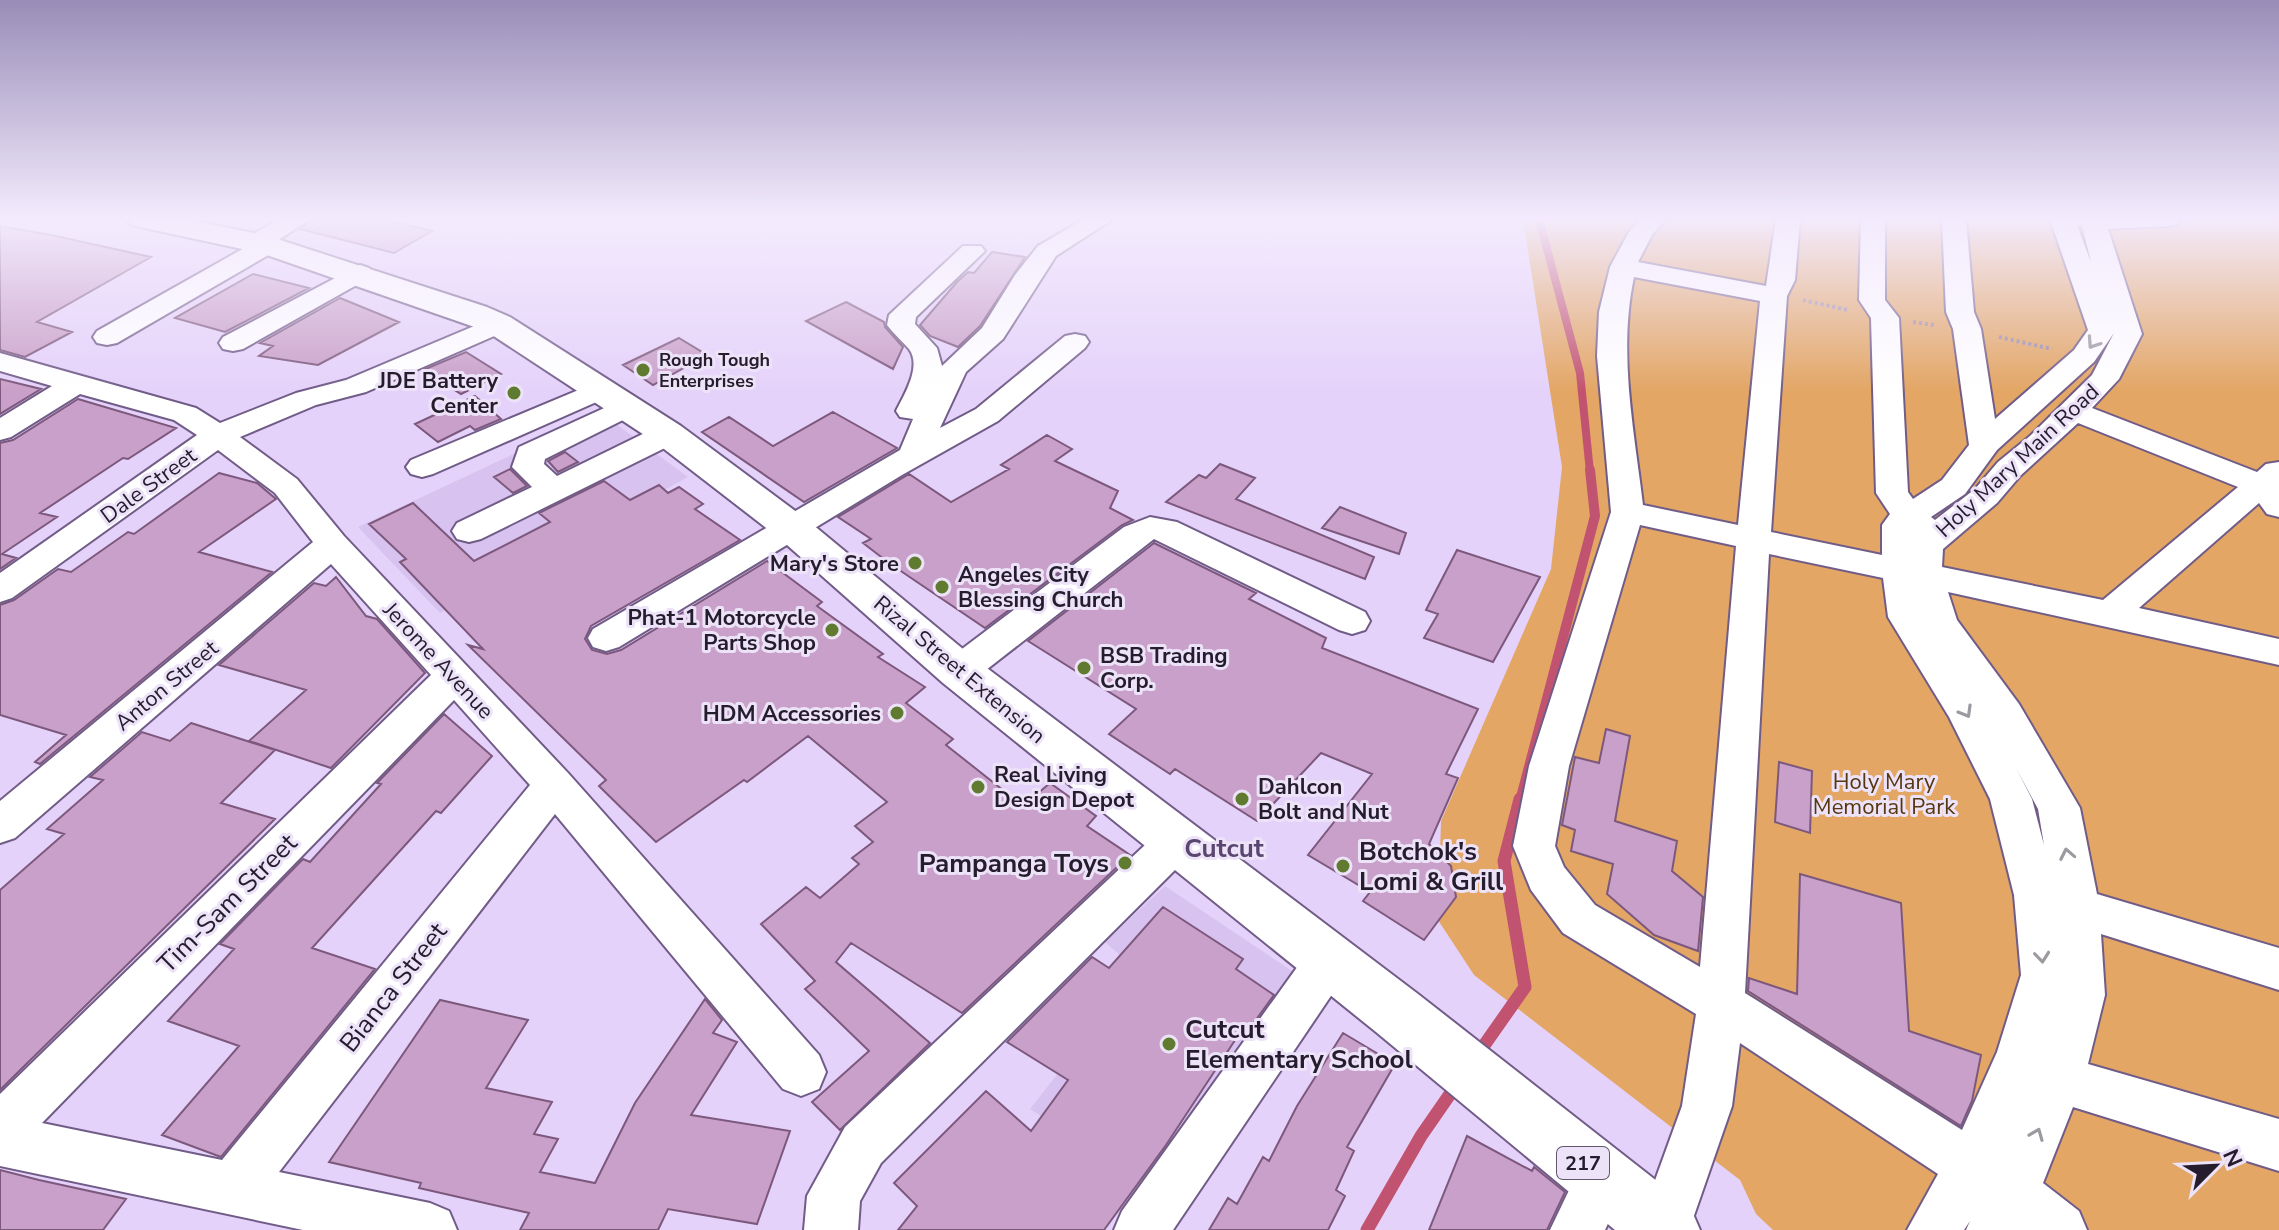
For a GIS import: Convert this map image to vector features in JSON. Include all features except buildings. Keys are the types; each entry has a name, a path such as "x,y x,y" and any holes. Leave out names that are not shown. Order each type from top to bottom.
{"main road":[{"name":"Rizal Street Extension","path":"369,276 486,319 668,434 792,528 959,671 1397,1013 1498,1097 1590,1204 1665,1228"}],"street":[{"path":"107,337 207,276"},
{"path":"233,343 354,276"},
{"path":"917,449 907,429 907,422 926,373 927,355 901,325 903,315 945,276"},
{"path":"917,449 941,390 955,367 993,333 1027,276"},
{"path":"1621,276 1613,312 1611,356 1627,512 1549,766 1534,846 1546,877 1579,919 1721,1004 1992,1197 2060,1230"},
{"path":"1672,276 1774,296"},
{"path":"1665,1228 1707,1106 1721,1004 1753,541 1774,296 1782,276"},
{"path":"1872,276 1872,300 1885,318 1892,493 1908,515 1919,559"},
{"path":"1958,276 1960,312 1967,329 1984,445"},
{"name":"Holy Mary Main Road","path":"1919,559 1899,525 1908,515 1949,491 1975,462 1984,445 2084,356 2102,330 2089,276"},
{"name":"Holy Mary Main Road","path":"1934,1230 1992,1197 2040,1066 2044,975 2057,901 2011,799 2009,755 1966,711 1906,617 1919,559 2104,379 2128,334 2108,276"},
{"name":"Dale Street","path":"0,590 218,435 306,399 341,392 486,319"},
{"path":"606,638 792,528 917,449 987,415 1075,342"},
{"name":"Jerome Avenue","path":"0,362 185,414 286,486 332,544 554,784 801,1072"},
{"path":"0,431 79,382"},
{"path":"422,467 612,399"},
{"path":"554,490 528,467 530,454 612,399"},
{"path":"2074,411 2274,484"},
{"path":"469,531 668,434"},
{"path":"2111,613 2274,484"},
{"path":"1627,512 1753,541 1919,559 2111,613 2279,652"},
{"path":"959,671 1123,545 1150,528 1165,530 1352,621"},
{"name":"Anton Street","path":"0,826 332,544"},
{"name":"Tim-Sam Street","path":"0,1130 455,675"},
{"name":"Bianca Street","path":"232,1190 554,784"},
{"path":"831,1230 834,1196 863,1145 1176,842"},
{"path":"2057,901 2279,969"},
{"path":"1141,1230 1329,960"},
{"path":"2040,1066 2279,1145"},
{"path":"0,1140 430,1230"}],"path":[{"path":"1774,296 1885,318 1967,329 2084,356"}],"shaded area":[{"path":"601,413 688,477 440,613 358,527"},
{"name":"Cutcut Elementary School","path":"1165,886 1304,979 1151,1187 1030,1109 1138,971 1105,942"}],"green space":[{"name":"Holy Mary Memorial Park","path":"1532,276 2279,276 2279,1230 1773,1230 1756,1214 1740,1180 1474,975 1438,920 1441,821 1551,569 1562,467"}],"waterway":[{"path":"1554,276 1580,373 1590,472"},
{"path":"1520,801 1595,516 1590,470"},
{"path":"1478,1054 1525,987 1504,861 1520,799"},
{"path":"1367,1230 1421,1136 1457,1084"}],"place":[{"name":"Rough Tough Enterprises","path":"643,370"},
{"name":"JDE Battery Center","path":"514,393"},
{"name":"Mary's Store","path":"915,563"},
{"name":"Angeles City Blessing Church","path":"942,587"},
{"name":"Phat-1 Motorcycle Parts Shop","path":"832,630"},
{"name":"BSB Trading Corp.","path":"1084,668"},
{"name":"HDM Accessories","path":"897,713"},
{"name":"Real Living Design Depot","path":"978,787"},
{"name":"Dahlcon Bolt and Nut","path":"1242,799"},
{"name":"Pampanga Toys","path":"1125,863"},
{"name":"Botchok's Lomi & Grill","path":"1343,866"},
{"name":"Cutcut Elementary School","path":"1169,1044"}],"district":[{"name":"Cutcut","path":"1224,848"}]}
